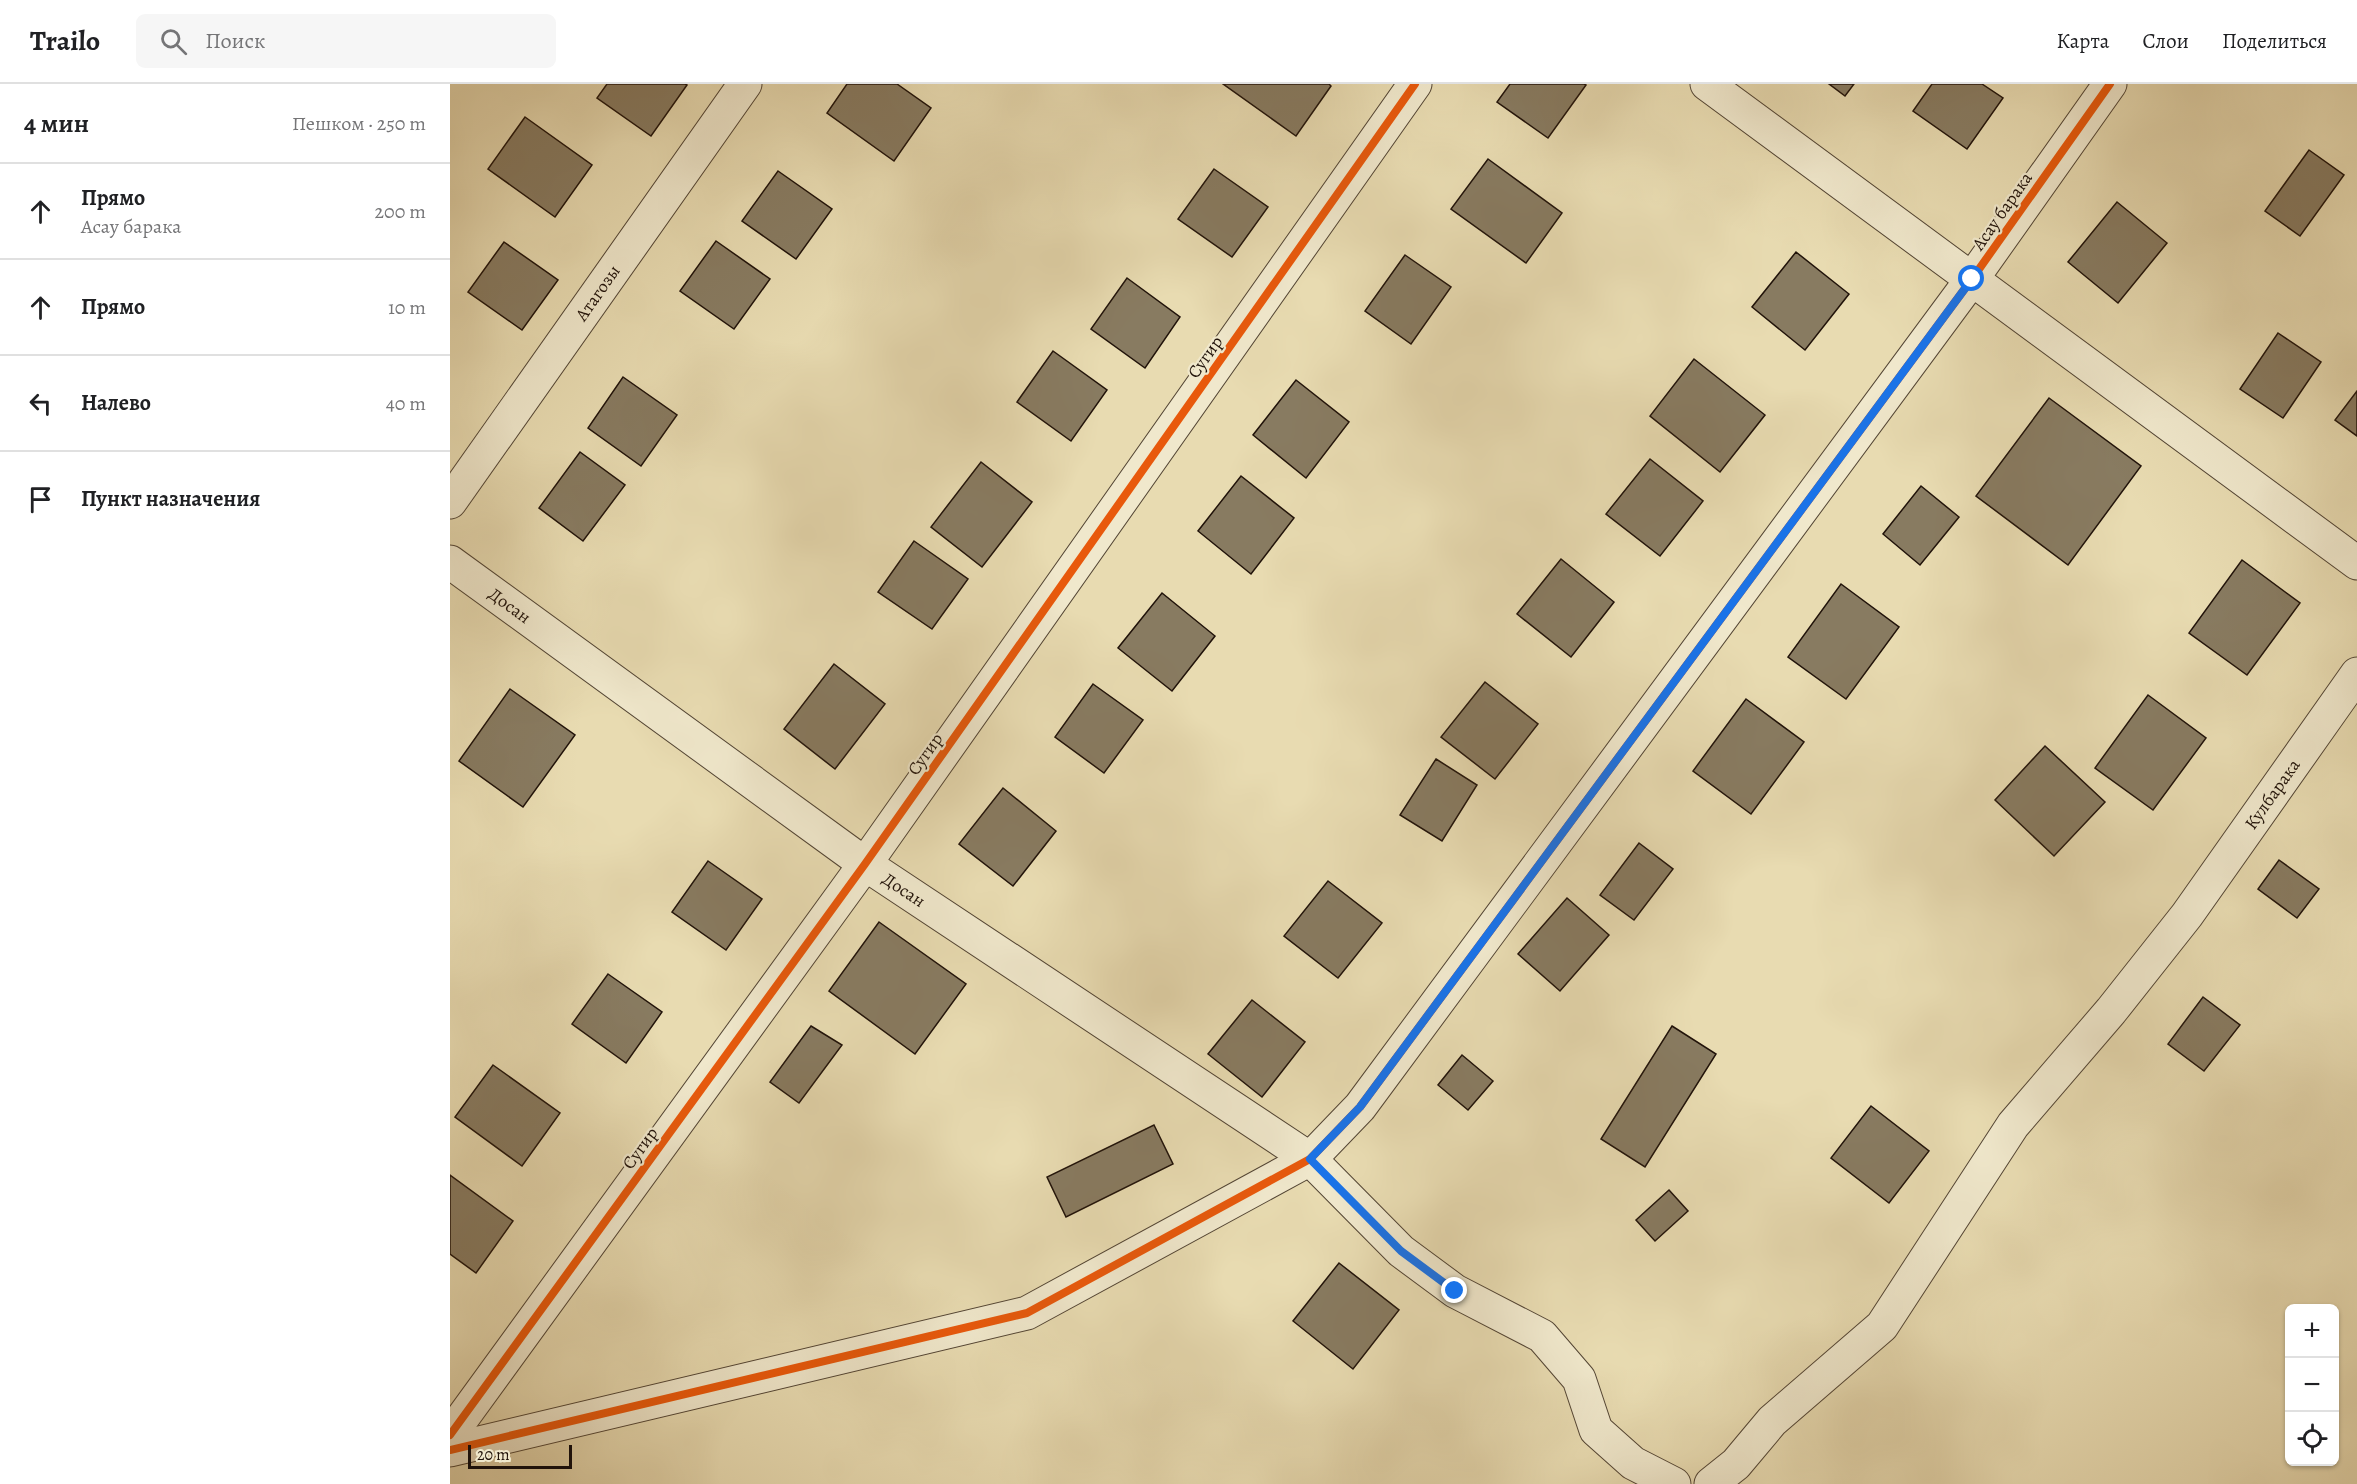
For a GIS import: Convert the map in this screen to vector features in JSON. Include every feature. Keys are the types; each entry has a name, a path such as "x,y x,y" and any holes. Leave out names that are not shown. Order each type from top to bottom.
{"street":[{"name":"Атагозы","path":"450,502 745,84"},
{"name":"Сугир","path":"450,1435 865,864 1415,84"},
{"path":"1707,84 2357,563"},
{"name":"Асау барака","path":"450,1450 1027,1313 1310,1159 1360,1107 1972,279 2110,84"},
{"name":"Досан","path":"450,562 865,864 1310,1159 1401,1251 1455,1291 1542,1336 1579,1379 1596,1430 1633,1463 1674,1484"},
{"name":"Кулбарака","path":"1711,1484 1737,1464 1772,1421 1882,1326 2013,1125 2111,1011 2187,915 2357,674"}],"building":[{"path":"607,84 687,85 651,136 597,98"},
{"path":"847,84 897,84 931,108 894,161 827,113"},
{"path":"1223,84 1329,84 1331,86 1296,136"},
{"path":"1510,84 1586,85 1548,138 1497,102"},
{"path":"1829,84 1854,84 1845,96"},
{"path":"1932,84 1982,84 2003,98 1967,149 1913,111"},
{"path":"525,117 592,165 555,217 488,169"},
{"path":"2309,150 2344,175 2300,236 2265,211"},
{"path":"1488,159 1562,213 1526,263 1451,209"},
{"path":"1214,169 1268,207 1232,257 1178,219"},
{"path":"778,171 832,209 796,259 742,221"},
{"path":"2117,202 2167,243 2118,303 2068,262"},
{"path":"716,241 770,279 734,329 680,291"},
{"path":"504,242 558,280 522,330 468,292"},
{"path":"1796,252 1849,294 1805,350 1752,307"},
{"path":"1405,255 1451,287 1411,344 1365,311"},
{"path":"1127,278 1180,317 1145,368 1091,329"},
{"path":"2278,333 2321,362 2283,418 2240,389"},
{"path":"1053,351 1107,390 1071,441 1017,402"},
{"path":"1694,359 1765,415 1720,472 1650,416"},
{"path":"623,377 677,415 641,466 588,428"},
{"path":"1296,380 1349,422 1306,478 1253,435"},
{"path":"2357,391 2357,436 2335,420"},
{"path":"2049,398 2141,466 2068,565 1976,496"},
{"path":"580,452 625,485 583,541 539,508"},
{"path":"1650,459 1703,501 1660,556 1606,514"},
{"path":"981,462 1032,502 982,567 931,527"},
{"path":"1241,476 1294,518 1251,574 1198,531"},
{"path":"1921,486 1959,517 1920,565 1883,534"},
{"path":"914,541 968,579 932,629 878,592"},
{"path":"1561,559 1614,602 1571,657 1517,614"},
{"path":"2242,560 2300,603 2247,675 2189,633"},
{"path":"1841,584 1899,627 1846,699 1788,657"},
{"path":"1162,593 1215,636 1172,691 1118,648"},
{"path":"834,664 885,704 835,769 784,729"},
{"path":"1485,682 1538,724 1495,779 1441,737"},
{"path":"1093,684 1143,720 1104,773 1055,737"},
{"path":"510,689 575,735 523,807 459,761"},
{"path":"2148,695 2206,738 2153,810 2095,768"},
{"path":"1746,699 1804,742 1751,814 1693,771"},
{"path":"2045,746 2105,802 2054,856 1995,800"},
{"path":"1436,759 1477,785 1442,841 1400,815"},
{"path":"1003,788 1056,831 1013,886 959,844"},
{"path":"1639,843 1673,869 1634,920 1600,895"},
{"path":"2279,860 2319,889 2297,918 2258,889"},
{"path":"708,861 762,899 726,950 672,912"},
{"path":"1328,881 1382,923 1338,978 1284,936"},
{"path":"1567,898 1609,935 1560,991 1518,954"},
{"path":"879,922 966,984 915,1054 829,991"},
{"path":"608,974 662,1012 626,1063 572,1024"},
{"path":"2203,997 2240,1025 2204,1071 2168,1044"},
{"path":"1252,1000 1305,1042 1262,1097 1208,1054"},
{"path":"811,1026 842,1045 799,1103 770,1082"},
{"path":"1672,1026 1716,1054 1645,1167 1601,1139"},
{"path":"1462,1055 1493,1081 1468,1110 1438,1085"},
{"path":"493,1065 560,1113 522,1166 455,1117"},
{"path":"1871,1106 1929,1151 1889,1203 1831,1158"},
{"path":"1154,1125 1173,1164 1066,1217 1047,1177"},
{"path":"450,1175 513,1221 476,1273 450,1254"},
{"path":"1669,1190 1688,1211 1655,1241 1636,1220"},
{"path":"1339,1263 1399,1310 1353,1369 1293,1321"}],"cycle path":[{"path":"450,1435 865,864 1415,84"},
{"path":"450,1450 1027,1313 1310,1159 1360,1107 1972,279 2110,84"}],"route":[{"path":"1455,1291 1401,1251 1310,1159 1360,1107 1972,279"}]}
